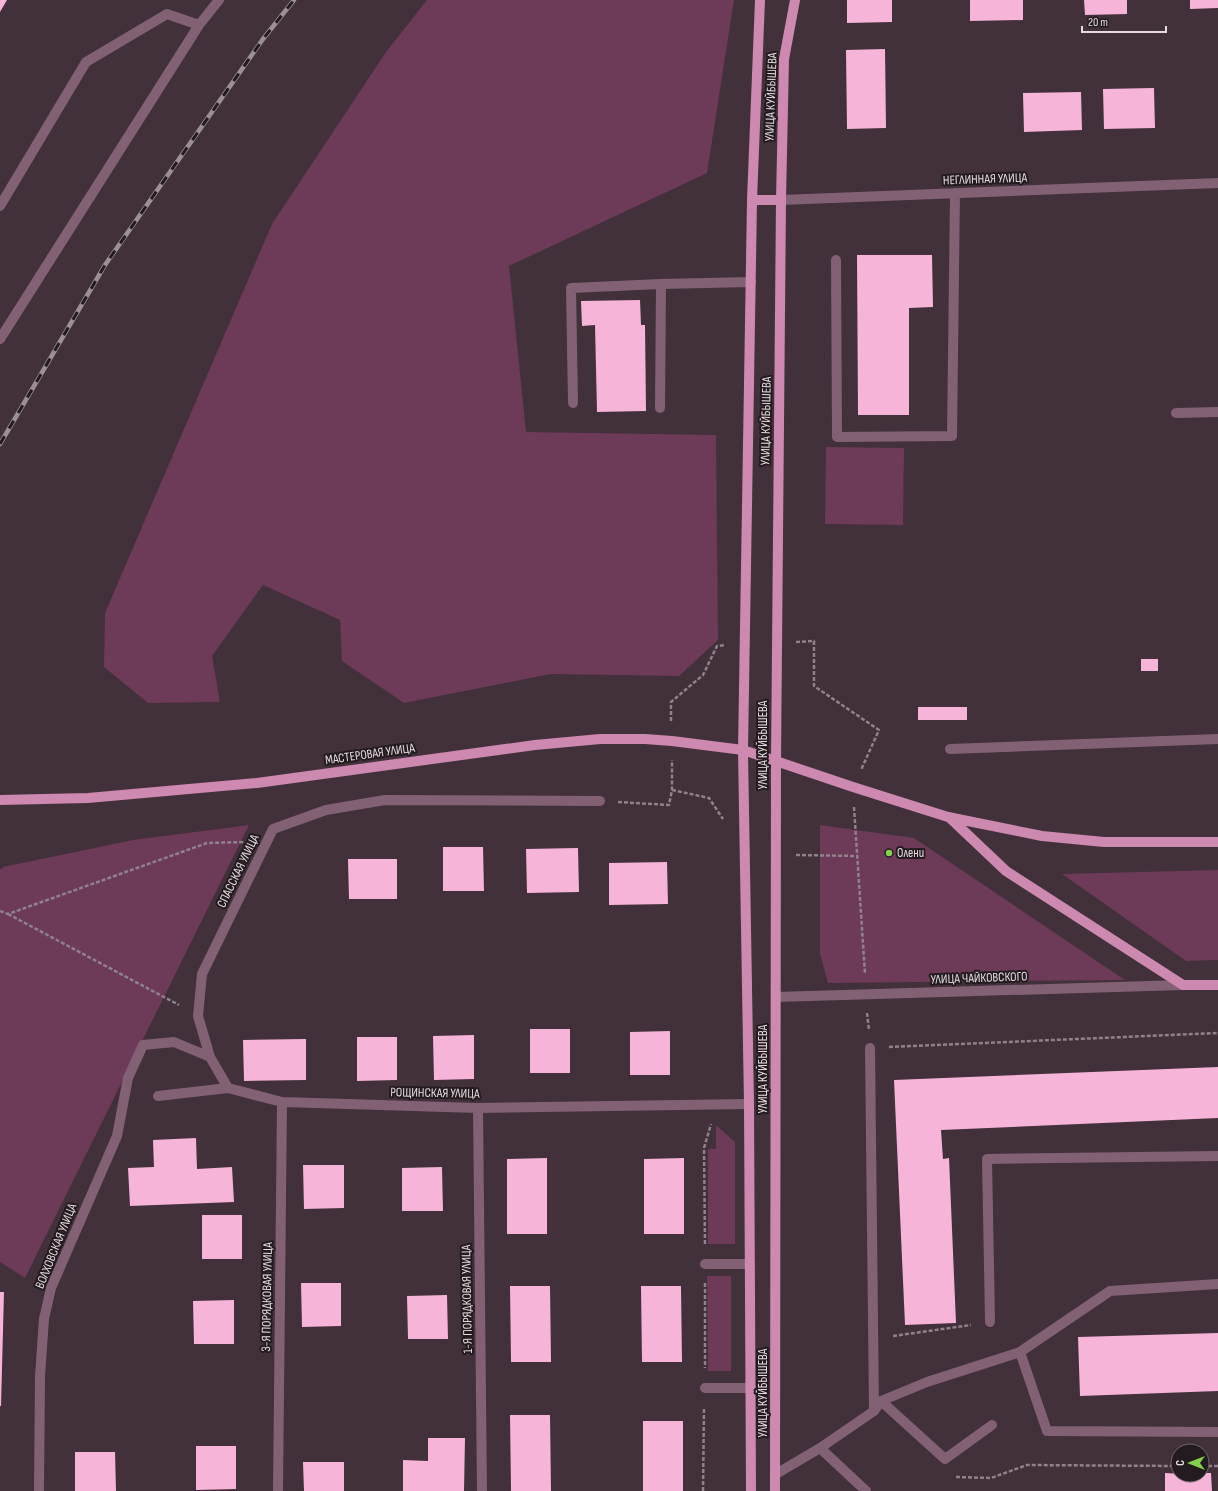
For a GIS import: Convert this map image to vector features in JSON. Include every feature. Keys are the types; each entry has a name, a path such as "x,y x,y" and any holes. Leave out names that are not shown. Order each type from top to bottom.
{"main road":[{"name":"УЛИЦА КУЙБЫШЕВА","path":"751,1491 749,1104 743,750 752,200 760,0"},
{"name":"УЛИЦА КУЙБЫШЕВА","path":"776,1491 776,761 781,200 784,59 795,0"},
{"name":"НЕГЛИННАЯ УЛИЦА","path":"752,200 781,200"},
{"name":"МАСТЕРОВАЯ УЛИЦА","path":"0,800 88,798 257,783 528,746 600,739 672,740 743,750"},
{"path":"743,750 948,817 1042,836 1104,842 1218,842"},
{"path":"948,817 1006,871 1183,985"},
{"name":"УЛИЦА ЧАЙКОВСКОГО","path":"1183,985 1218,985"}],"street":[{"path":"0,339 199,25 219,0"},
{"path":"0,206 86,62 167,14 199,25"},
{"name":"НЕГЛИННАЯ УЛИЦА","path":"781,200 1218,183"},
{"path":"836,260 837,437 952,436 955,193"},
{"path":"573,404 571,288 751,282"},
{"path":"660,408 661,284"},
{"path":"1176,413 1218,412"},
{"path":"950,749 1218,739"},
{"name":"СПАССКАЯ УЛИЦА","path":"210,1057 198,1016 202,974 272,829 326,810 385,800 600,801"},
{"name":"УЛИЦА ЧАЙКОВСКОГО","path":"776,997 1183,985"},
{"name":"ВОЛХОВСКАЯ УЛИЦА","path":"39,1491 40,1376 44,1319 51,1288 117,1136 128,1078 142,1045 174,1042 210,1057"},
{"path":"870,1048 874,1411"},
{"path":"158,1096 228,1088 210,1057"},
{"name":"РОЩИНСКАЯ УЛИЦА","path":"228,1088 282,1102 478,1108 749,1104"},
{"name":"3-Я ПОРЯДКОВАЯ УЛИЦА","path":"278,1491 282,1102"},
{"name":"1-Я ПОРЯДКОВАЯ УЛИЦА","path":"478,1108 482,1491"},
{"path":"990,1322 987,1160 1218,1156"},
{"path":"705,1264 750,1264"},
{"path":"776,1474 820,1448 874,1411 881,1401 927,1382 1020,1352 1110,1291 1218,1284"},
{"path":"1020,1352 1047,1431 1218,1432"},
{"path":"705,1388 751,1388"},
{"path":"881,1401 945,1459 992,1425"},
{"path":"820,1448 866,1491"}],"path":[{"path":"600,801 669,805"},
{"path":"8,914 207,843 266,842"},
{"path":"0,911 198,1016"},
{"path":"870,1048 1218,1033"},
{"path":"873,1339 990,1322"},
{"path":"949,1476 991,1478 1028,1465 1170,1466"}],"shaded area":[{"path":"427,0 734,0 707,173 509,266 526,432 716,435 718,640 679,676 551,674 404,703 342,661 340,620 263,585 212,656 220,702 148,703 104,667 105,613 272,224 386,52"},
{"path":"826,447 904,448 903,525 825,524"},
{"path":"249,825 25,1278 0,1262 0,870 3,867 133,840"},
{"path":"820,825 914,838 1125,980 828,983 820,954"},
{"path":"1218,870 1218,960 1186,961 1062,874"},
{"path":"716,1125 735,1142 735,1244 708,1244 708,1149 716,1149"},
{"path":"707,1276 731,1276 731,1371 708,1371"}],"building":[{"path":"0,0 7,0 0,12"},
{"path":"847,0 892,0 892,22 847,23"},
{"path":"970,0 1023,0 1023,20 970,21"},
{"path":"1084,0 1127,0 1127,14 1085,15"},
{"path":"1190,0 1218,0 1218,8 1190,9"},
{"path":"885,49 886,128 847,129 846,50"},
{"path":"1154,88 1155,128 1104,129 1103,89"},
{"path":"1081,92 1082,130 1024,132 1023,93"},
{"path":"857,255 932,255 933,307 909,308 909,415 858,415"},
{"path":"640,300 641,325 645,325 646,411 597,412 595,325 582,326 581,301"},
{"path":"1141,659 1158,659 1158,671 1141,671"},
{"path":"918,707 967,707 967,720 918,720"},
{"path":"443,847 483,847 484,891 443,891"},
{"path":"578,848 579,892 527,893 526,849"},
{"path":"348,859 397,859 397,899 349,899"},
{"path":"667,862 668,904 609,905 609,863"},
{"path":"530,1029 570,1029 570,1073 530,1073"},
{"path":"670,1031 670,1075 630,1075 630,1032"},
{"path":"474,1035 474,1079 434,1080 433,1036"},
{"path":"357,1037 397,1037 397,1080 357,1081"},
{"path":"306,1039 306,1080 244,1081 243,1040"},
{"path":"1218,1067 1218,1118 941,1130 943,1159 949,1158 956,1323 905,1325 894,1080"},
{"path":"196,1138 197,1169 232,1167 234,1202 130,1206 128,1168 154,1167 153,1140"},
{"path":"547,1158 547,1234 507,1234 507,1159"},
{"path":"684,1158 684,1234 644,1234 644,1159"},
{"path":"303,1165 344,1165 344,1208 304,1209"},
{"path":"442,1167 443,1211 402,1211 402,1168"},
{"path":"202,1215 242,1215 242,1259 202,1259"},
{"path":"301,1283 341,1283 341,1326 302,1327"},
{"path":"510,1286 550,1286 551,1362 511,1362"},
{"path":"641,1286 681,1286 682,1362 642,1362"},
{"path":"0,1292 4,1292 1,1406 0,1406"},
{"path":"447,1295 448,1339 408,1339 407,1296"},
{"path":"234,1300 234,1344 194,1344 193,1301"},
{"path":"1218,1333 1218,1391 1080,1396 1078,1337"},
{"path":"510,1415 550,1415 551,1491 511,1491"},
{"path":"643,1421 683,1421 683,1491 643,1491"},
{"path":"428,1438 465,1438 464,1491 403,1491 403,1460 428,1461"},
{"path":"196,1446 236,1446 236,1489 196,1490"},
{"path":"75,1452 115,1452 116,1491 75,1491"},
{"path":"303,1462 344,1462 344,1491 304,1491"},
{"path":"1165,1473 1170,1473 1170,1483 1210,1483 1211,1473 1212,1491 1165,1491"}],"railway":[{"path":"0,444 105,265 263,39 294,0"}],"place":[{"name":"Олени","path":"889,853"}]}
